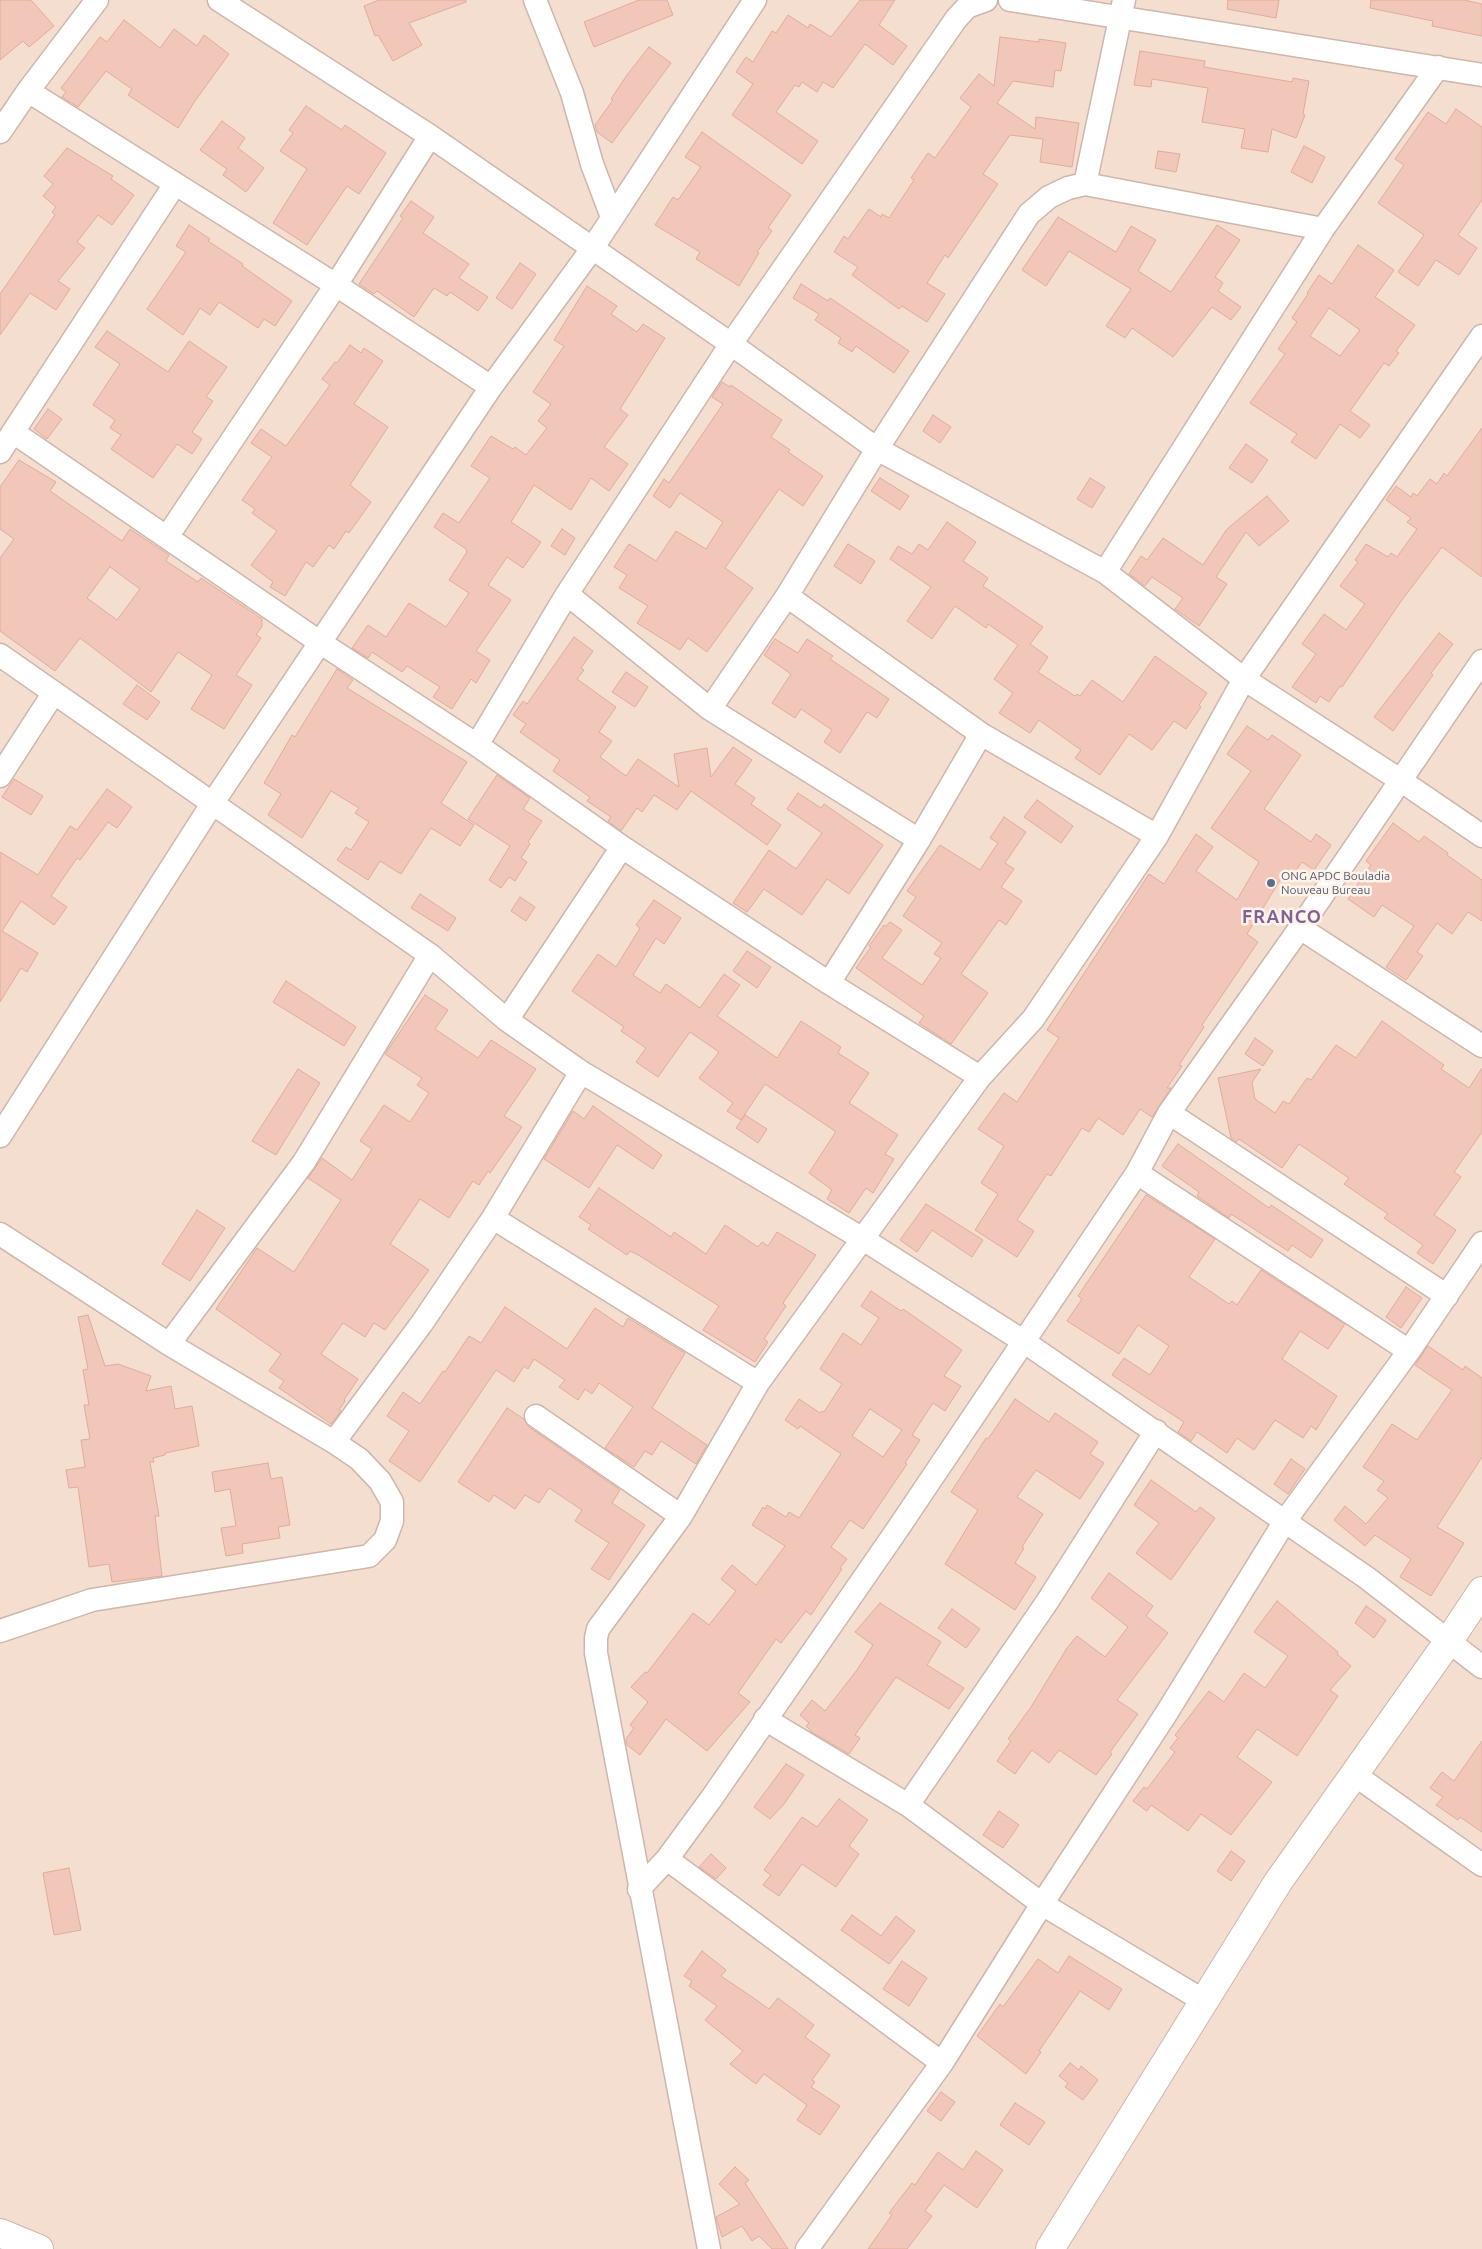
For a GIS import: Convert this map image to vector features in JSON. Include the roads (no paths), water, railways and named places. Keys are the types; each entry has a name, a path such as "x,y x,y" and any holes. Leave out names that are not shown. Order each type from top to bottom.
{"street":[{"path":"0,132 28,91 97,0"},
{"path":"219,0 430,136 731,344 877,449 1105,572 1244,679 1400,780 1482,836"},
{"path":"536,0 572,93 592,164 612,217"},
{"path":"0,1136 212,804 491,387 592,248 755,0"},
{"path":"477,745 567,594 731,344 956,19 967,7 986,0"},
{"path":"1010,0 1122,8 1482,75"},
{"path":"1084,184 1122,8"},
{"path":"1105,572 1323,228 1438,67"},
{"path":"28,91 336,286 491,387"},
{"path":"167,538 336,286 430,136"},
{"path":"0,452 175,184"},
{"path":"710,709 787,596 877,449 1029,214 1049,197 1068,188 1084,184 1323,228"},
{"path":"709,2249 639,1889 596,1653 598,1629 681,1516 758,1383 980,1076 1033,1019 1157,836 1244,679 1482,336"},
{"path":"13,432 321,643 477,745 622,847 829,983 980,1076"},
{"path":"567,594 710,709 919,840"},
{"path":"787,596 981,734 1157,836"},
{"path":"0,655 430,956 507,1020 581,1072 863,1239 1023,1341 1367,1578 1482,1667"},
{"path":"639,1889 667,1859 711,1799 897,1530 1138,1172 1169,1114 1300,928 1482,661"},
{"path":"0,776 54,694"},
{"path":"829,983 919,840 981,734"},
{"path":"507,1020 622,847"},
{"path":"1300,928 1482,1046"},
{"path":"170,1344 304,1162 430,956"},
{"path":"334,1442 422,1324 493,1218 581,1072"},
{"path":"1169,1114 1447,1296"},
{"path":"1138,1172 1409,1351"},
{"path":"493,1218 758,1383"},
{"path":"0,1234 170,1344 334,1442 359,1459 380,1481 392,1502 392,1521 385,1540 369,1556 92,1600 0,1631"},
{"path":"807,2249 942,2063 1042,1904 1166,1714 1285,1521 1409,1351 1482,1243"},
{"path":"536,1416 681,1516"},
{"path":"908,1805 1047,1602 1156,1431"},
{"path":"1050,2249 1278,1882 1355,1775 1482,1591"},
{"path":"765,1719 908,1805 1042,1904 1204,2001"},
{"path":"1355,1775 1482,1865"},
{"path":"667,1859 942,2063"},
{"path":"0,2233 39,2249"}],"place":[{"name":"ONG APDC Bouladia Nouveau Bureau","path":"1271,883"}],"district":[{"name":"FRANCO","path":"1282,917"}]}
